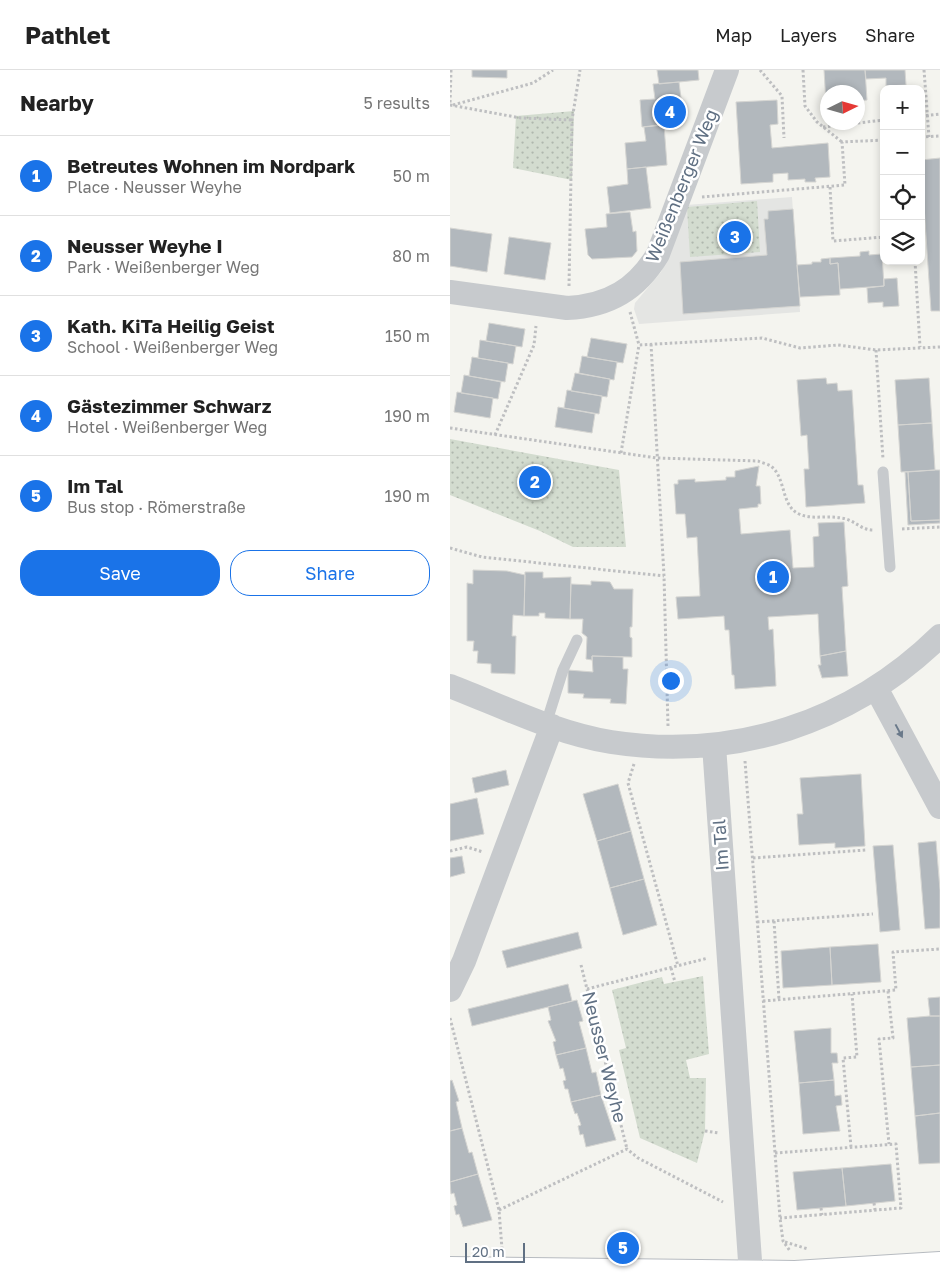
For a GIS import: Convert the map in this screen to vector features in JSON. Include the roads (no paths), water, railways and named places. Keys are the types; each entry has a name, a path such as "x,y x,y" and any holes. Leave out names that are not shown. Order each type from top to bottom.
{"main road":[{"path":"450,1271 795,1275 940,1266"}],"street":[{"name":"Weißenberger Weg","path":"450,292 567,308 585,307 606,302 625,292 644,275 658,254 727,70"},
{"path":"450,686 549,725 610,742 714,745 744,742 815,718 849,704 876,688 940,636"},
{"path":"876,688 940,807"},
{"path":"450,990 464,961 503,857 549,725"},
{"name":"Im Tal","path":"714,745 751,1274"}],"lane":[{"path":"883,472 890,567"},
{"path":"549,725 563,670 577,640"}],"place":[{"name":"Gästezimmer Schwarz","path":"670,112"},
{"name":"Kath. KiTa Heilig Geist","path":"735,237"},
{"name":"Neusser Weyhe I","path":"535,482"},
{"name":"Betreutes Wohnen im Nordpark","path":"773,577"},
{"name":"Im Tal","path":"623,1248"}]}
